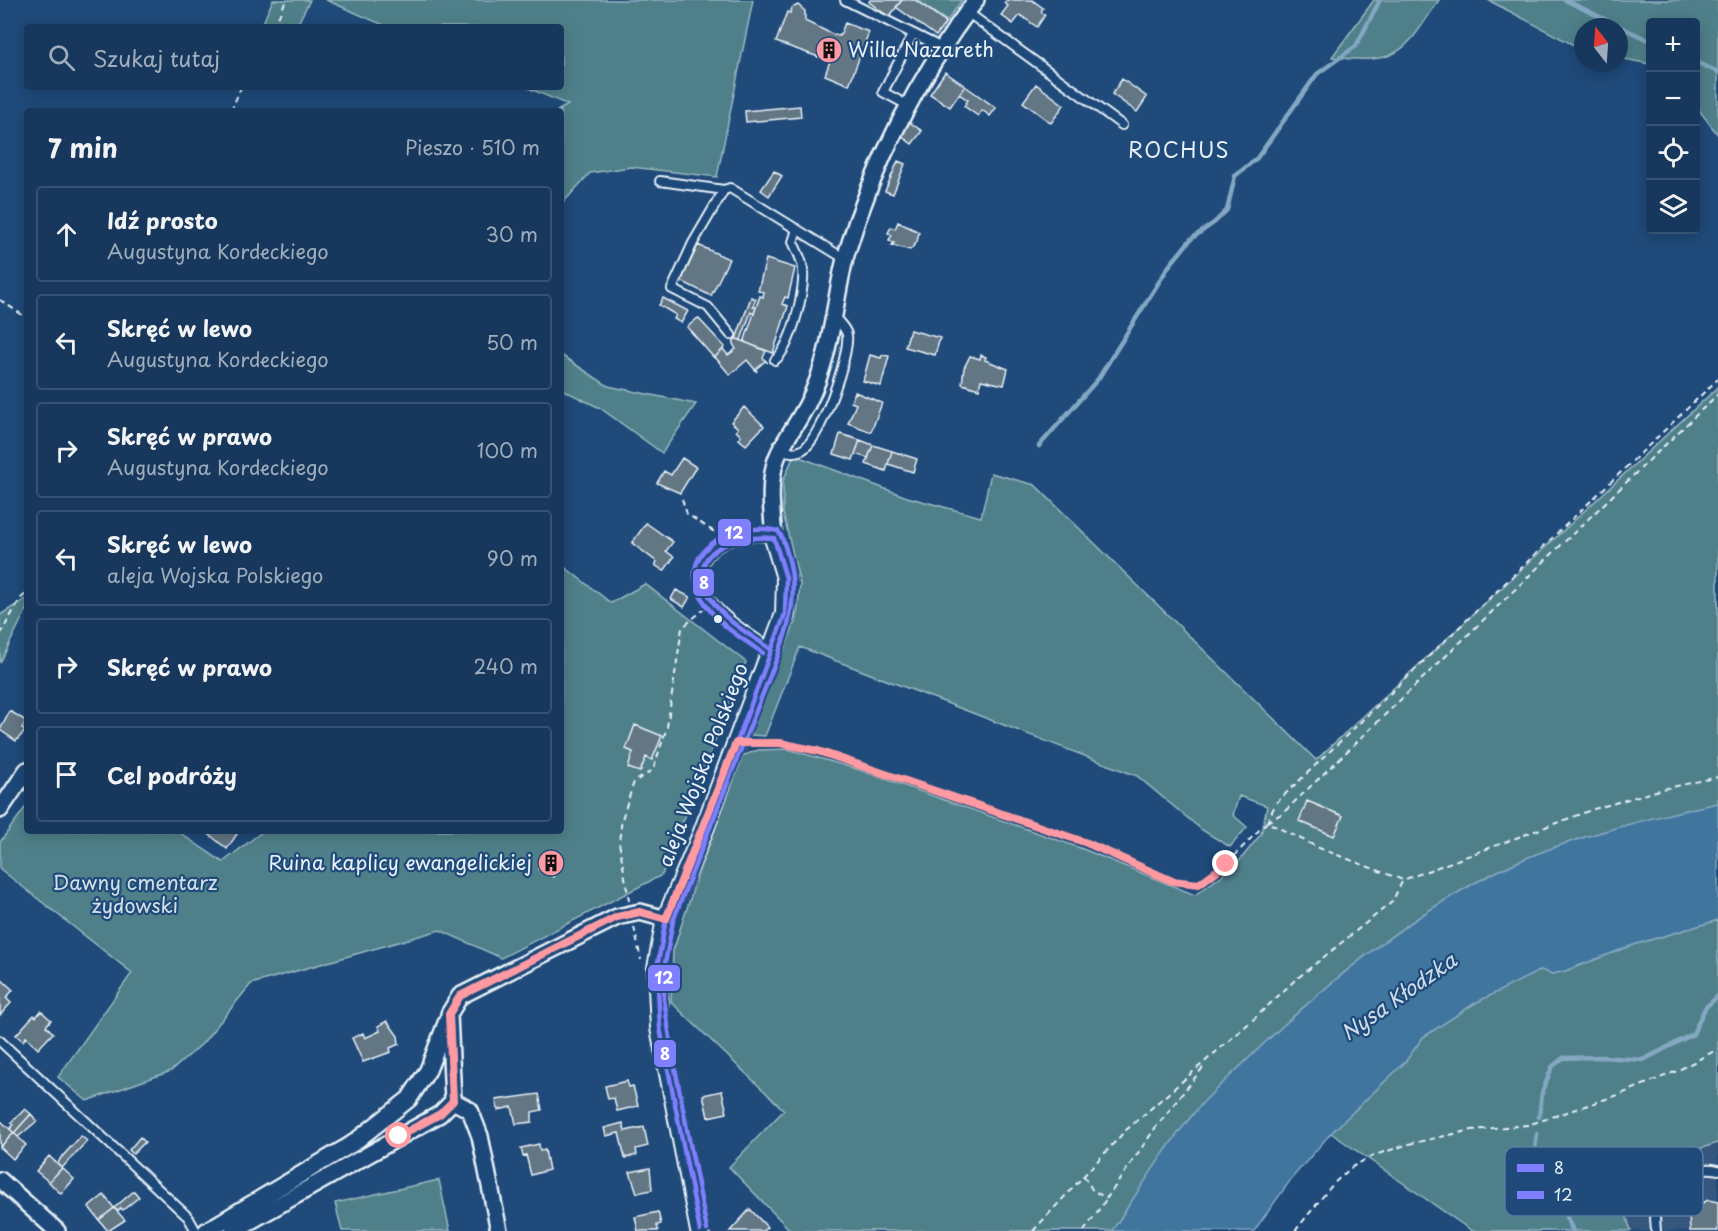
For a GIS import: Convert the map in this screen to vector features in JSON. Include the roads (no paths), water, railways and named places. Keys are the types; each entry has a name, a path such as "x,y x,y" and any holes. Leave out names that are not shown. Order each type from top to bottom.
{"street":[{"name":"aleja Wojska Polskiego","path":"700,1231 666,1059 657,1000 657,968 666,919 785,614 787,593 782,557 774,537 771,493 773,469 780,449 801,415 818,380 845,259 872,185 909,106 942,48 972,6"},
{"path":"0,810 24,774"},
{"path":"206,1231 352,1144 409,1099 428,1070 449,1014 460,996 605,922 631,912 650,913 666,919"},
{"path":"233,1231 440,1114 453,1101 449,1014"},
{"path":"453,1101 470,1110 480,1136 499,1231"},
{"path":"0,1180 57,1231"}],"lane":[{"path":"845,0 912,36 942,48"},
{"path":"972,6 1122,125"},
{"path":"909,106 883,92 912,36"},
{"path":"660,181 724,190 730,188 845,259"},
{"path":"724,190 693,243 672,289 708,307 731,335"},
{"path":"775,360 782,354 797,314 803,264 793,242 797,229"},
{"path":"780,449 795,453 805,449 813,440 827,409 847,345 847,332 833,315"},
{"path":"772,650 712,602 703,580 703,569 714,549 725,542 750,534 774,537"},
{"path":"0,1041 188,1217 196,1231"},
{"path":"1703,1171 1718,1170"},
{"path":"1655,1216 1656,1231"}],"water":[{"name":"Nysa Kłodzka","path":"1718,803 1718,920 1633,945 1565,971 1552,974 1541,970 1475,1003 1423,1037 1405,1062 1331,1133 1292,1178 1254,1231 1112,1231 1152,1170 1207,1098 1311,1001 1383,943 1421,916 1499,870 1539,853 1627,825"}],"waterway":[{"path":"1039,446 1098,379 1169,266 1191,239 1215,222 1227,210 1235,176 1257,158 1317,74 1356,46 1380,0"},
{"path":"1565,0 1646,39"},
{"path":"1700,64 1718,72"},
{"path":"1539,1117 1542,1093 1552,1067 1563,1058 1602,1057 1643,1060 1693,1034 1705,1008 1718,996"},
{"path":"1535,1147 1537,1134"},
{"path":"1566,1216 1573,1231"}],"place":[{"name":"Willa Nazareth","path":"829,50"},
{"name":"Ruina kaplicy ewangelickiej","path":"551,863"}],"district":[{"name":"ROCHUS","path":"1179,151"}],"park label":[{"name":"Dawny cmentarz żydowski","path":"135,894"}]}
